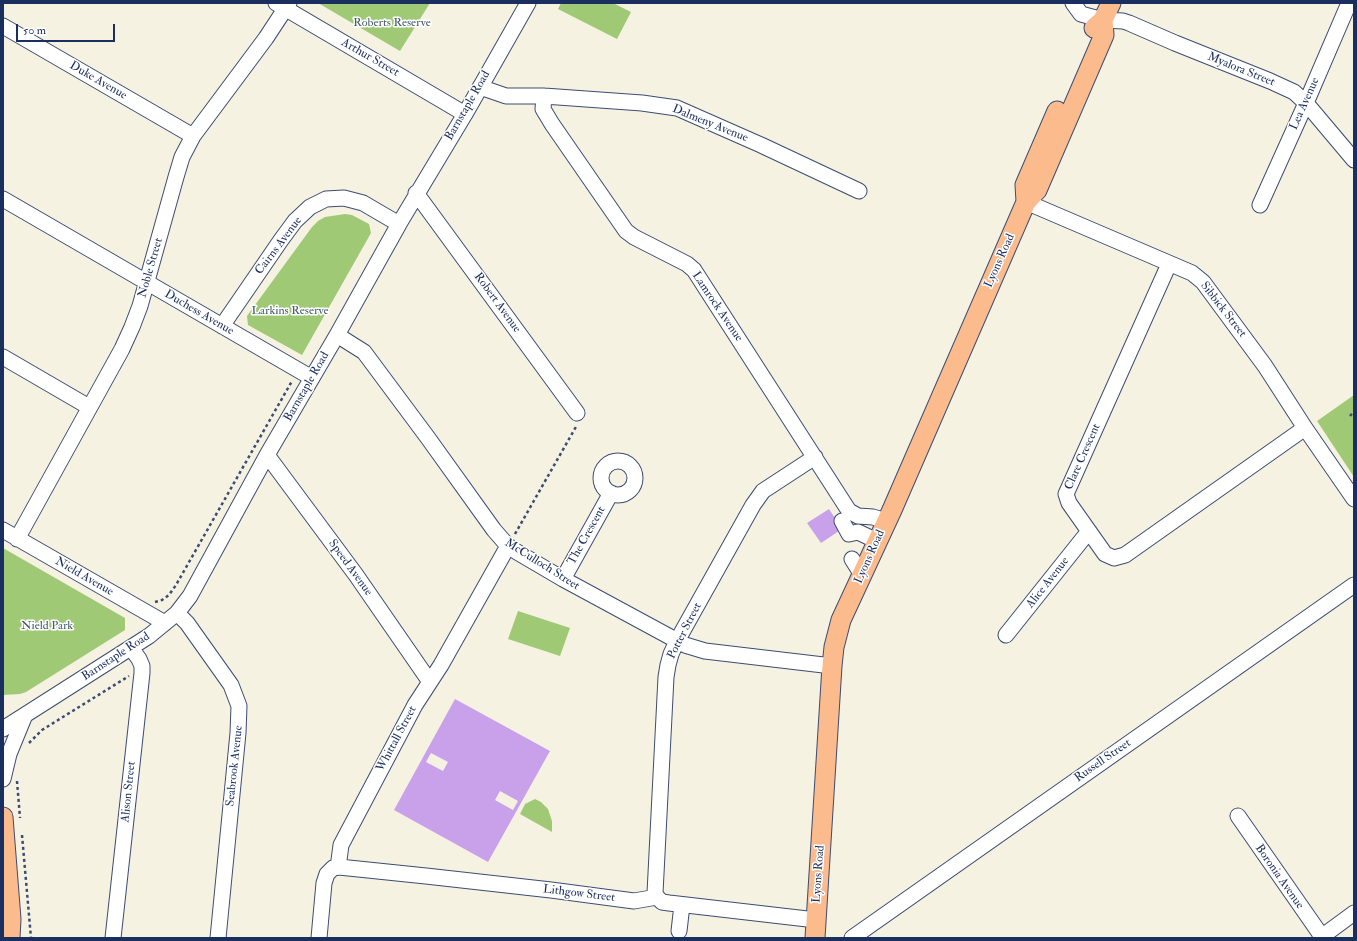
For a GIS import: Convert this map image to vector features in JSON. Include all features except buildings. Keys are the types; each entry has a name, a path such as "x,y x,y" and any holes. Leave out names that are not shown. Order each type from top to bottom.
{"main road":[{"name":"Lyons Road","path":"815,929 832,666 834,647 842,620 1026,202 1025,185 1092,29 1107,11"},
{"path":"10,938 12,819"}],"street":[{"name":"Barnstaple Road","path":"3,729 131,648 177,613 190,596 267,455 337,335 416,193 465,114 528,3"},
{"name":"Myalora Street","path":"1073,3 1081,14 1107,11 1123,21 1294,92 1306,103 1354,160"},
{"name":"Lea Avenue","path":"1260,205 1349,3"},
{"name":"Arthur Street","path":"283,5 465,114"},
{"name":"Noble Street","path":"17,539 122,348 132,327 147,282 182,158 193,136 266,38 283,5"},
{"name":"Duke Avenue","path":"3,26 193,136"},
{"name":"Dalmeny Avenue","path":"480,87 506,96 544,96 642,103 677,108 859,190"},
{"name":"Lamrock Avenue","path":"544,96 543,109 552,124 626,231 634,237 687,264 694,270 849,511 858,516 874,517 886,521"},
{"name":"Robert Avenue","path":"416,193 577,413"},
{"name":"Cairns Avenue","path":"222,326 295,221 310,207 326,199 344,198 363,203 399,224"},
{"name":"Duchess Avenue","path":"3,199 312,378"},
{"name":"Sibbick Street","path":"1026,202 1192,273 1203,282 1265,366 1305,428 1354,499"},
{"name":"Clare Crescent","path":"1169,264 1066,494 1069,502 1104,554 1114,558 1125,555 1305,428"},
{"name":"McCulloch Street","path":"337,335 364,352 494,530 508,546 563,579 685,645 705,651 832,666"},
{"path":"3,357 89,406"},
{"name":"Speed Avenue","path":"267,455 356,575 430,682"},
{"name":"Potter Street","path":"657,897 655,893 666,677 668,666 677,641 753,505 763,491 815,458"},
{"name":"The Crescent","path":"563,579 611,493"},
{"path":"846,527 877,541"},
{"name":"Nield Avenue","path":"3,530 165,623"},
{"name":"Alice Avenue","path":"1006,635 1089,531"},
{"name":"Whittall Street","path":"339,867 341,845 415,705 430,682 508,546"},
{"path":"852,558 862,575"},
{"name":"Russell Street","path":"852,938 1354,584"},
{"name":"Seabrook Avenue","path":"177,613 187,624 231,685 239,706 238,733 218,938"},
{"name":"Alison Street","path":"113,938 142,673 142,666 139,659 131,648"},
{"path":"10,777 9,754 26,714"},
{"name":"Boronia Avenue","path":"1238,816 1322,938"},
{"path":"319,938 324,883 330,870 339,867"},
{"name":"Lithgow Street","path":"339,867 543,889 634,901 657,897"},
{"path":"657,897 662,902 815,929"},
{"path":"679,931 682,905"},
{"path":"1322,938 1354,913"}],"path":[{"name":"Barnstaple Road","path":"152,602 162,600 169,595 176,585 298,370"},
{"path":"1350,416 1354,411"},
{"path":"508,546 578,425 577,413"},
{"path":"26,748 42,730 131,674"},
{"path":"10,777 12,819"},
{"path":"21,830 31,938"}],"green space":[{"name":"Roberts Reserve","path":"318,3 430,3 400,51"},
{"path":"561,3 613,3 631,12 617,39 558,9"},
{"name":"Larkins Reserve","path":"345,214 352,215 369,224 371,233 302,355 248,325 247,316 312,227 325,217"},
{"path":"1354,395 1354,477 1317,421"},
{"name":"Nield Park","path":"3,548 125,618 125,630 26,692 20,694 3,695"},
{"path":"518,611 570,628 560,656 508,639"},
{"path":"535,799 541,802 548,809 552,821 552,832 520,814 525,804"}]}
